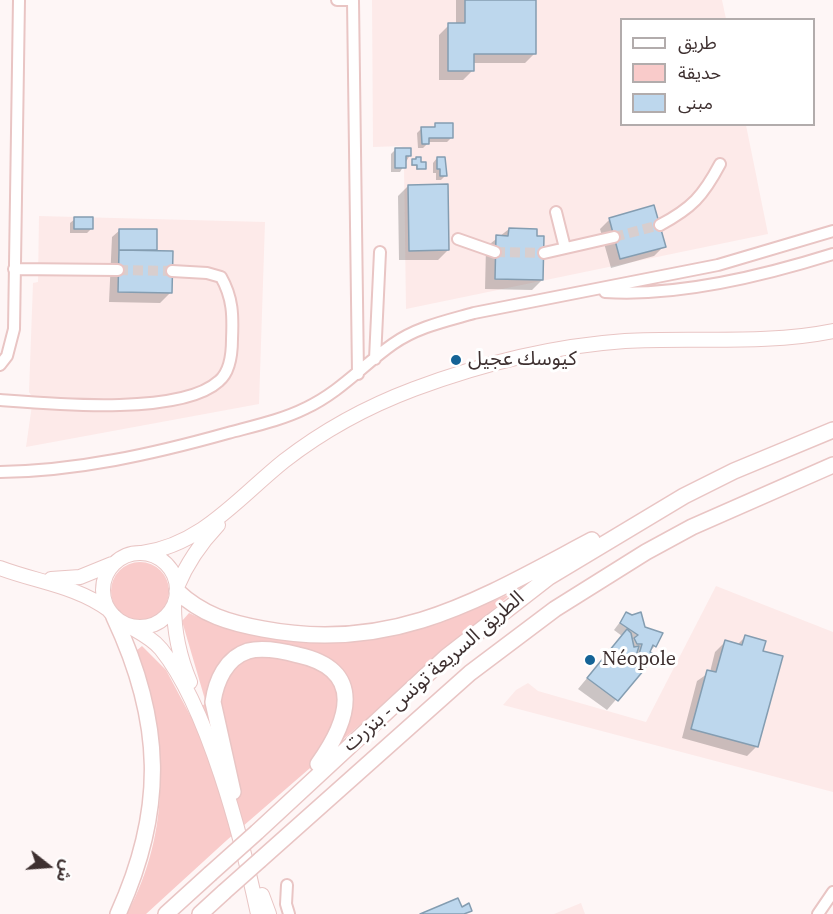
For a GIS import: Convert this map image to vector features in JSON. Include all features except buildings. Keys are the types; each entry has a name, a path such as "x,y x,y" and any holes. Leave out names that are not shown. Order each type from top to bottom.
{"highway":[{"name":"الطريق السريعة تونس - بنزرت","path":"166,914 487,622 549,577 684,496 734,471 833,430"},
{"name":"الطريق السريعة تونس - بنزرت","path":"200,914 470,673 555,609 646,552 693,526 833,465"},
{"path":"176,594 215,618 275,632 350,634 389,629 447,613 485,597 595,538 684,496"},
{"path":"116,618 130,650 141,685 148,721 154,791 150,821 139,863 118,914"},
{"path":"233,792 213,702 215,688 227,666 248,651 268,650 311,657 337,675 344,689 346,704 343,723 335,740 302,788"}],"main road":[{"path":"117,561 105,579 104,601 116,618 150,627 160,622 176,594 185,567 200,546 242,499 283,462 340,422 385,400 468,370 585,345 627,341 759,340 801,337 833,331"},
{"path":"33,578 61,580 80,577 133,554 162,550 180,543 242,499"},
{"path":"142,553 152,555 169,567 176,594 174,628 180,657 218,744 268,914"},
{"path":"0,568 93,598 116,618 159,647 172,664 211,747 258,914"}],"street":[{"path":"0,365 7,356 12,342 19,0"},
{"path":"337,0 353,0 358,374"},
{"path":"660,225 686,211 705,192 720,164"},
{"path":"556,212 565,248"},
{"path":"0,472 73,468 212,437 303,410 334,393 394,344 416,331 440,322 763,253 833,231"},
{"path":"544,253 614,237"},
{"path":"458,239 495,252"},
{"path":"375,359 380,252"},
{"path":"763,253 769,273"},
{"path":"593,291 642,292 731,281 769,273 833,254"},
{"path":"15,269 118,270"},
{"path":"0,400 137,404 192,397 209,389 221,380 232,350 233,311 229,292 221,277 207,273 172,271"},
{"path":"287,885 286,904 289,914"},
{"path":"818,914 833,892"}],"shaded area":[{"path":"372,0 722,0 726,18 620,18 620,126 746,126 768,234 406,309 404,168 395,168 395,148 403,146 373,147"},
{"path":"39,216 265,222 259,404 26,447 33,398 29,392 33,283 38,282"},
{"path":"716,586 833,632 833,792 503,705 516,690 528,683 538,691 646,722"},
{"path":"581,903 585,914 554,914"}],"green space":[{"path":"140,562 151,564 164,575 169,591 167,602 156,615 140,620 129,618 116,607 111,591 113,580 124,567"},
{"path":"512,593 227,840 146,914 127,914 142,882 152,850 158,817 160,784 159,751 154,717 147,684 136,651 142,646 166,670 190,715 206,703 182,621 189,613 209,622 239,628 367,638 437,624"}],"tunnel":[{"path":"614,237 660,225"},
{"path":"495,252 544,253"},
{"path":"118,270 172,271"}],"place":[{"name":"كيوسك عجيل","path":"456,360"},
{"name":"Néopole","path":"590,660"}]}
